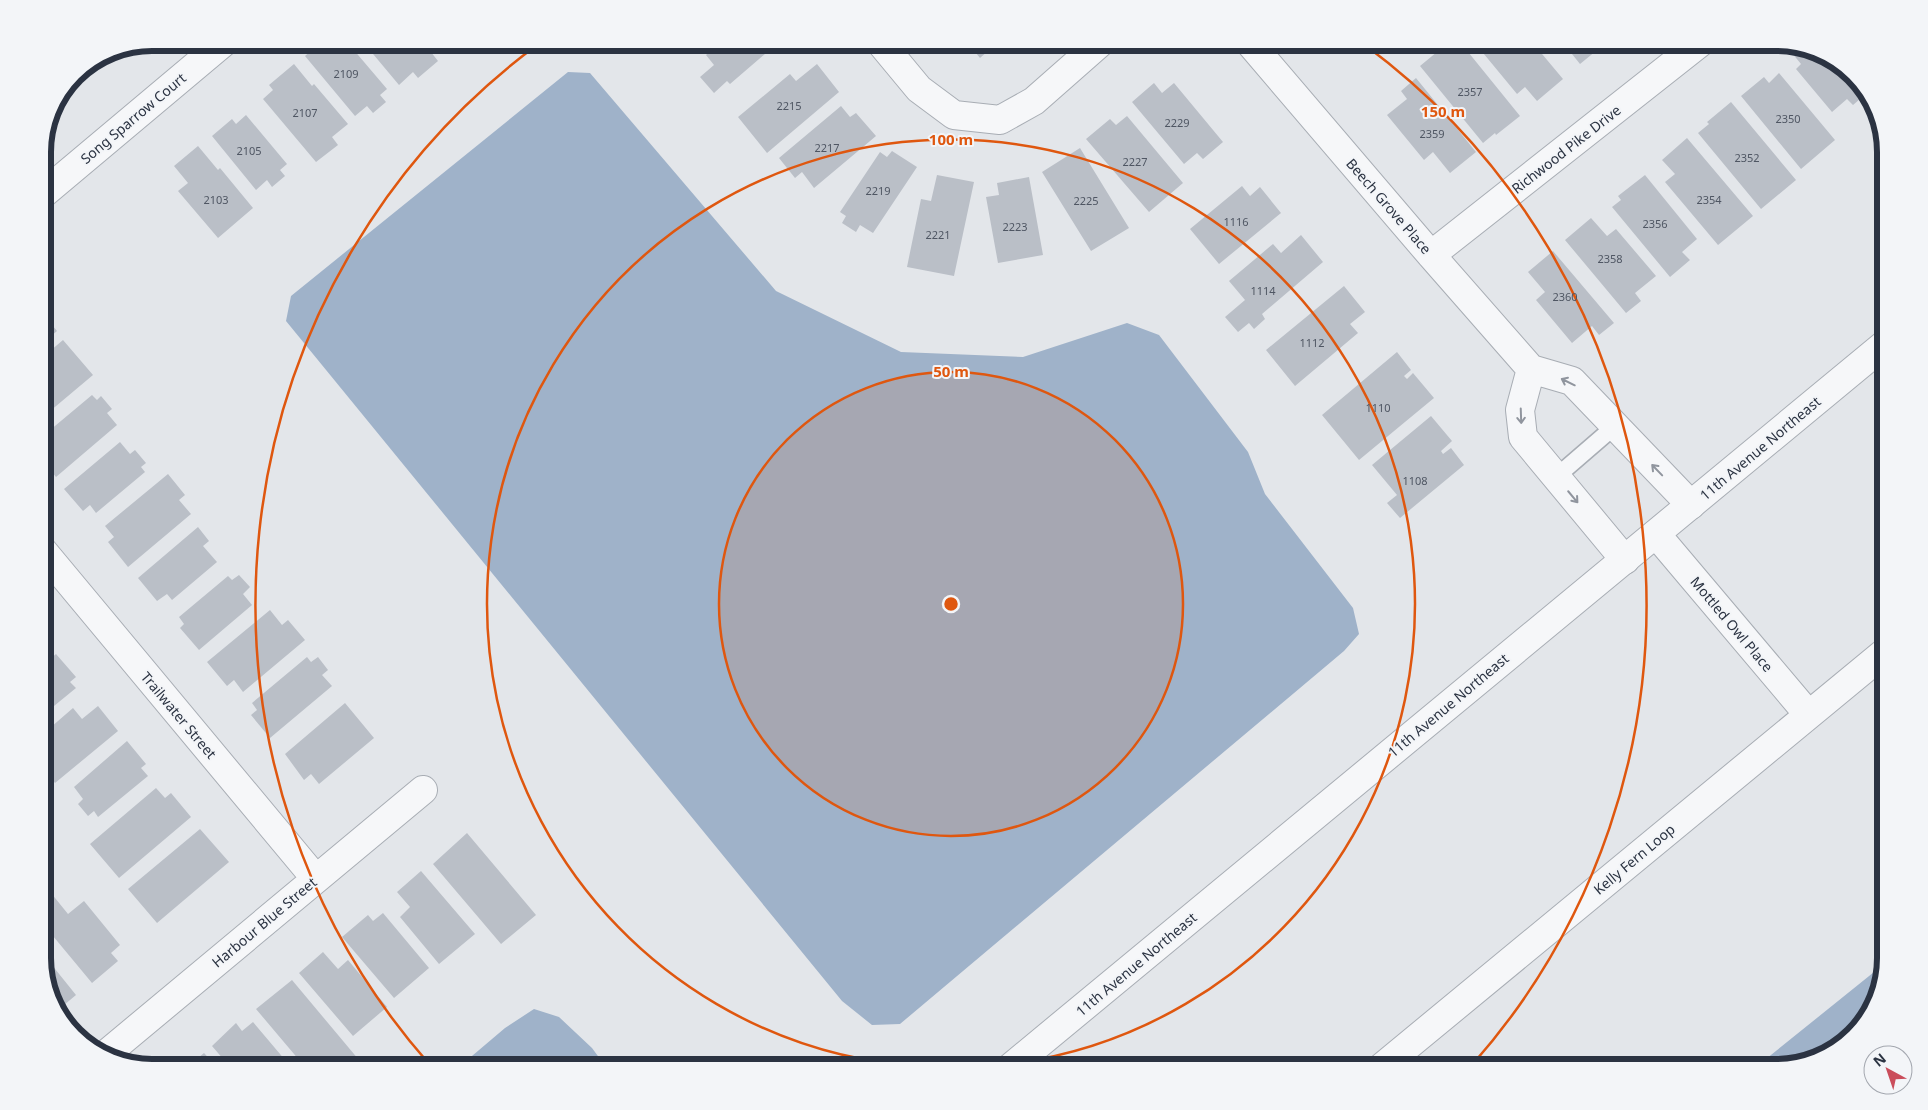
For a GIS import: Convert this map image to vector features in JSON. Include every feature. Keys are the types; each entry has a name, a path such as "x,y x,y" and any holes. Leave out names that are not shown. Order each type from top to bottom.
{"street":[{"name":"Song Sparrow Court","path":"51,187 213,51"},
{"path":"887,51 918,89 954,114 1000,120 1034,101 1091,51"},
{"name":"Beech Grove Place","path":"1257,51 1531,369"},
{"name":"Richwood Pike Drive","path":"1431,255 1690,51"},
{"name":"11th Avenue Northeast","path":"1022,1059 1877,351"},
{"path":"1625,560 1523,437 1520,410 1531,369 1572,381 1691,505"},
{"name":"Mottled Owl Place","path":"1656,534 1808,714"},
{"name":"Trailwater Street","path":"51,561 316,879"},
{"name":"Kelly Fern Loop","path":"1393,1059 1877,658"},
{"name":"Harbour Blue Street","path":"111,1050 424,790"}],"lane":[{"path":"1556,477 1615,426"}],"water":[{"path":"568,72 590,73 776,291 901,352 1023,357 1127,323 1159,335 1248,452 1265,494 1353,608 1359,634 1344,651 900,1024 872,1025 842,1001 286,321 291,296"},
{"path":"1876,970 1869,997 1863,1008 1856,1019 1837,1038 1815,1051 1802,1055 1789,1058 1766,1059"},
{"path":"534,1009 559,1017 592,1048 600,1059 468,1059 505,1028"}],"building":[{"path":"311,51 355,51 387,89 380,95 386,102 373,113 367,106 355,116 305,56"},
{"path":"371,51 430,51 438,61 418,78 413,72 399,85"},
{"path":"710,51 768,51 730,84 727,81 714,93 700,77 714,65 706,55"},
{"path":"974,51 988,51 980,58"},
{"path":"1438,51 1467,51 1520,116 1483,143 1420,66"},
{"path":"1481,51 1540,51 1563,79 1537,101 1525,87 1517,94"},
{"path":"1570,51 1596,51 1580,64"},
{"path":"1792,53 1815,59 1837,72 1861,98 1853,105 1847,99 1832,112 1796,69 1801,64"},
{"path":"294,64 348,124 332,137 338,145 316,162 263,99 273,90 269,85"},
{"path":"817,64 839,92 767,153 738,117 790,74 796,81"},
{"path":"1779,73 1835,140 1801,169 1741,96 1764,77 1769,83"},
{"path":"1416,78 1476,152 1450,173 1433,152 1424,160 1387,115 1407,99 1401,91"},
{"path":"1154,83 1162,93 1174,83 1223,142 1203,159 1197,153 1184,164 1132,102"},
{"path":"1731,102 1796,180 1761,209 1698,133 1709,124 1707,122"},
{"path":"841,106 850,117 856,113 876,136 814,188 802,172 795,178 779,158"},
{"path":"246,115 287,164 280,170 285,176 272,187 267,180 256,190 212,136 232,119 236,124"},
{"path":"1127,116 1183,183 1149,212 1086,139 1110,119 1116,125"},
{"path":"1687,138 1753,216 1718,245 1665,182 1675,174 1662,160"},
{"path":"198,146 218,170 220,168 253,208 218,238 178,191 188,183 174,166"},
{"path":"1080,148 1129,228 1091,251 1042,172"},
{"path":"892,151 917,167 873,233 860,225 856,232 842,223 846,216 840,212 880,152 887,157"},
{"path":"937,175 974,182 954,276 907,267 921,199 931,201"},
{"path":"1645,175 1697,239 1682,252 1690,260 1670,277 1612,207 1621,200 1618,196"},
{"path":"1029,177 1043,255 998,263 986,197 999,195 997,183"},
{"path":"1242,186 1250,196 1260,187 1281,213 1219,264 1190,229"},
{"path":"1591,218 1607,236 1616,229 1656,276 1635,293 1641,301 1626,313 1565,240"},
{"path":"1301,235 1323,262 1262,314 1265,319 1254,329 1249,323 1238,332 1225,317 1245,300 1229,281 1273,244 1281,253"},
{"path":"1553,251 1614,323 1599,335 1592,326 1572,343 1536,300 1545,292 1528,272"},
{"path":"1344,286 1365,312 1350,324 1358,333 1295,386 1266,350"},
{"path":"51,324 57,331 51,336"},
{"path":"63,340 93,375 51,410 51,350"},
{"path":"1397,352 1411,370 1404,376 1407,379 1413,373 1434,398 1359,460 1322,415"},
{"path":"92,395 97,400 101,396 112,409 107,413 117,425 56,477 51,471 51,429"},
{"path":"1431,416 1452,441 1441,451 1443,454 1451,448 1464,465 1400,518 1387,503 1397,495 1372,465"},
{"path":"120,442 130,454 135,450 146,463 141,467 145,472 96,513 90,505 83,511 64,489"},
{"path":"168,474 185,495 179,500 191,514 128,567 108,542 114,537 105,526"},
{"path":"198,527 209,541 203,546 217,562 172,600 167,594 157,601 138,578"},
{"path":"239,575 250,587 243,594 252,605 199,650 180,628 184,624 179,617 228,576 232,580"},
{"path":"270,610 282,625 288,620 305,640 243,692 234,680 227,686 207,662"},
{"path":"56,654 76,677 70,682 76,688 51,708 51,658"},
{"path":"307,657 311,662 318,657 328,670 322,675 332,686 270,738 251,715 257,710 252,703"},
{"path":"345,703 374,738 319,784 311,774 304,780 285,754"},
{"path":"98,706 118,731 55,783 51,778 51,727 73,708 82,719"},
{"path":"127,741 146,764 141,768 148,776 98,817 94,811 88,816 78,804 83,799 74,787"},
{"path":"156,788 165,798 171,793 191,817 119,878 90,844"},
{"path":"200,829 229,862 157,923 128,889"},
{"path":"467,833 536,915 501,944 433,864"},
{"path":"421,871 475,934 439,964 400,917 410,907 397,892"},
{"path":"51,893 68,914 84,901 120,945 111,953 118,961 92,983 51,934"},
{"path":"383,913 429,968 394,998 342,937 368,915 373,921"},
{"path":"323,952 338,969 348,960 387,1007 353,1036 299,973"},
{"path":"51,964 76,995 63,1006 53,978"},
{"path":"292,980 358,1059 298,1059 256,1009"},
{"path":"253,1022 284,1059 223,1059 212,1046 236,1023 242,1031"},
{"path":"204,1053 210,1059 197,1059"}]}
